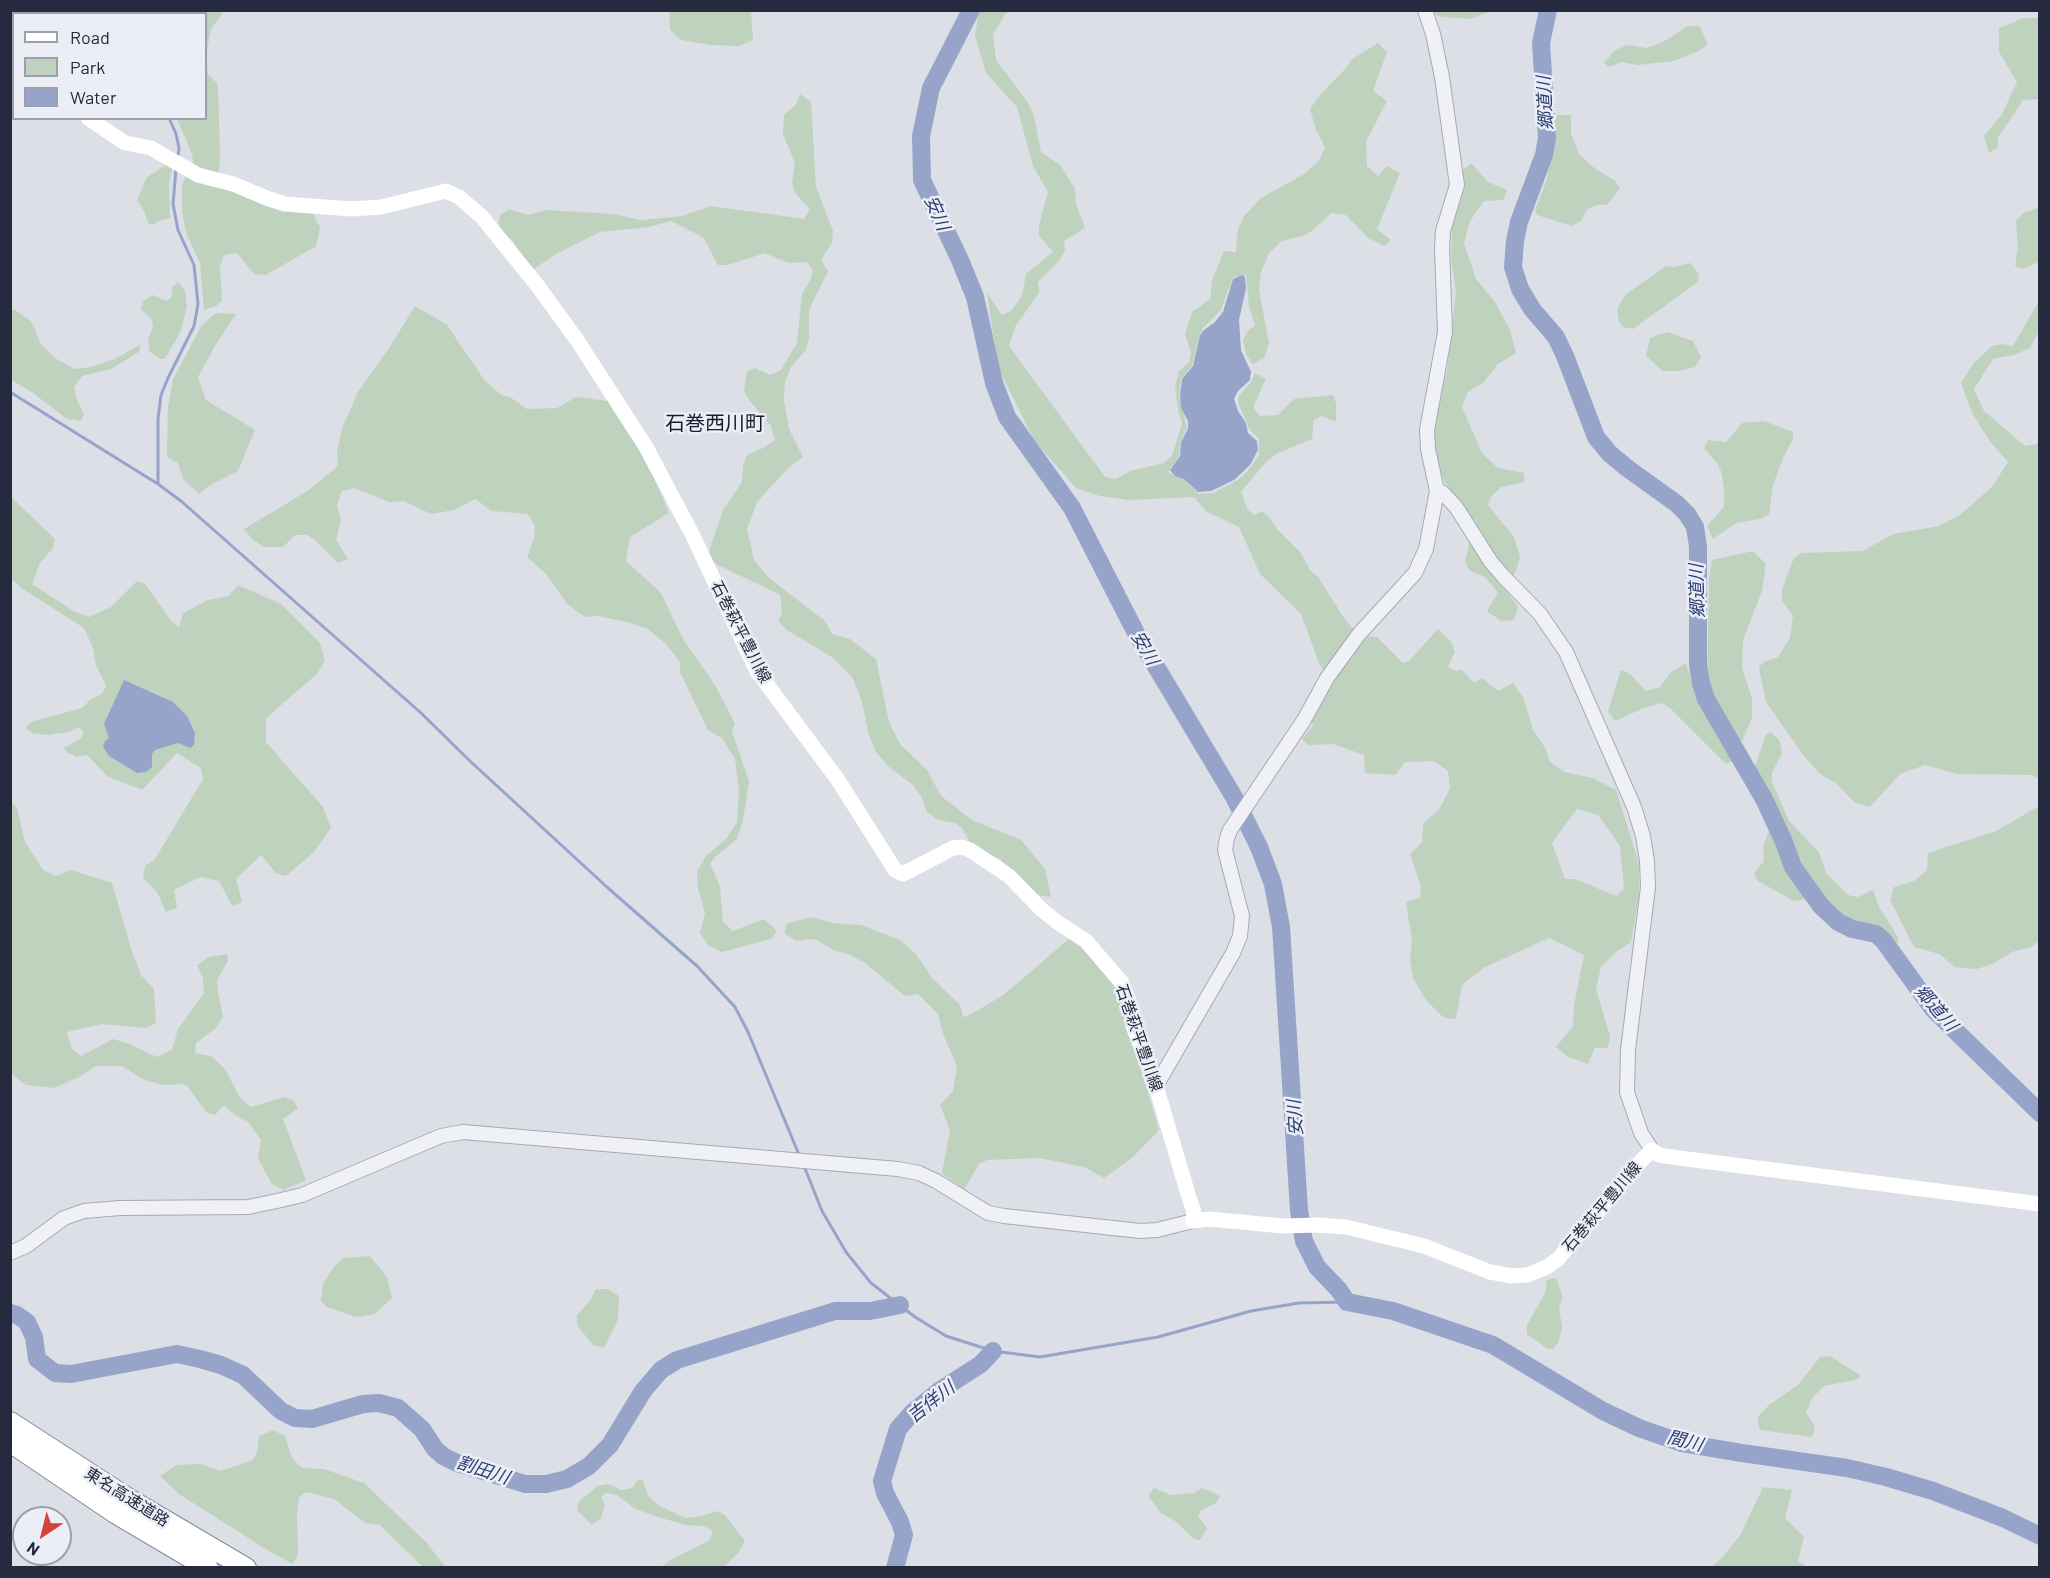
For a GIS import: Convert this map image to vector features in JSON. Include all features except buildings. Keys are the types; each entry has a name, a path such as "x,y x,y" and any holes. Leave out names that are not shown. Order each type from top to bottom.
{"highway":[{"name":"東名高速道路","path":"10,1422 129,1499 246,1568"},
{"name":"東名高速道路","path":"10,1442 115,1513 208,1568"}],"main road":[{"name":"石巻萩平豊川線","path":"90,120 125,143 152,148 198,175 233,184 269,200 285,204 352,209 381,207 446,191 459,197 482,217 537,285 577,340 646,447 692,534 757,672 838,780 895,870 903,874 940,853 962,847 970,850 1009,876 1042,910 1091,946 1122,982 1131,1006 1133,1026 1156,1086 1194,1212 1193,1221 1209,1219 1288,1226 1346,1227 1424,1246 1490,1272 1512,1276 1527,1275 1547,1267 1558,1259 1652,1150 1659,1155 1679,1158 2040,1204"}],"street":[{"path":"1156,1086 1233,953 1240,936 1242,916 1225,850 1233,825 1304,720 1333,670 1359,634 1415,573 1425,549 1437,491 1428,449 1427,430 1445,332 1443,231 1457,185 1442,77 1433,34 1425,10"},
{"path":"1437,491 1443,493 1455,507 1491,562 1540,614 1566,652 1634,807 1643,836 1648,887 1628,1050 1627,1092 1641,1133 1652,1150"},
{"path":"10,1253 26,1246 64,1218 84,1211 120,1208 227,1208 277,1202 302,1195 441,1136 463,1132 898,1169 919,1173 988,1213 1004,1216 1140,1231 1166,1228 1193,1221"}],"green space":[{"path":"1432,10 1492,11 1470,19 1442,17 1434,14"},
{"path":"232,11 223,12 211,29 207,51 207,12 188,12"},
{"path":"669,11 751,11 753,40 739,46 681,40 670,30"},
{"path":"979,11 1010,11 1005,14 993,34 996,60 1027,101 1034,116 1041,152 1061,166 1075,189 1076,204 1085,228 1064,241 1065,250 1059,261 1038,282 1039,293 1015,327 1009,346 1105,477 1116,479 1130,471 1164,463 1172,456 1182,424 1175,388 1179,371 1189,362 1191,353 1185,334 1192,312 1210,299 1212,281 1224,251 1236,252 1238,229 1244,216 1261,198 1304,174 1319,161 1325,147 1316,130 1310,109 1321,94 1352,59 1378,43 1387,52 1373,91 1387,101 1366,142 1367,166 1378,176 1387,166 1400,173 1377,229 1391,240 1384,246 1368,238 1346,215 1331,213 1312,231 1303,236 1282,241 1269,253 1261,272 1259,290 1269,343 1264,358 1253,364 1246,355 1243,340 1255,325 1249,307 1246,275 1233,277 1221,310 1203,328 1192,366 1181,379 1179,397 1187,427 1180,444 1179,456 1168,472 1184,479 1199,494 1213,493 1236,481 1247,472 1259,455 1259,439 1250,430 1238,397 1251,382 1255,373 1266,379 1253,407 1260,416 1278,415 1294,399 1333,395 1336,403 1336,422 1321,416 1314,420 1312,439 1276,454 1266,462 1241,492 1248,510 1254,515 1262,511 1301,553 1310,570 1318,577 1346,621 1359,635 1377,637 1403,663 1409,661 1438,629 1451,642 1455,652 1448,667 1456,671 1462,670 1474,683 1482,678 1498,691 1513,683 1524,699 1533,730 1546,749 1550,762 1564,772 1593,778 1616,790 1639,864 1639,896 1631,942 1616,952 1601,967 1596,989 1610,1036 1608,1048 1595,1048 1588,1064 1568,1057 1556,1047 1573,1026 1574,1005 1584,955 1549,938 1485,967 1462,985 1456,1019 1444,1018 1426,1000 1413,978 1410,960 1412,941 1406,903 1420,897 1421,887 1410,854 1422,842 1423,824 1440,808 1450,788 1448,771 1434,761 1405,762 1395,775 1365,773 1364,755 1333,744 1308,745 1302,739 1313,726 1311,716 1332,678 1320,666 1301,614 1260,574 1239,527 1207,512 1194,497 1128,500 1100,496 1076,488 1034,440 998,367 987,293 1002,315 1011,311 1022,296 1026,274 1053,252 1039,236 1039,225 1048,192 1033,166 1017,107 986,73 975,36","holes":["1577,809 1598,815 1620,846 1624,889 1616,896 1575,879 1565,879 1552,843"]},
{"path":"2023,18 2039,18 2039,99 2023,100 1998,138 1998,147 1989,153 1984,136 2002,114 2017,82 1999,52 1999,28"},
{"path":"1688,26 1699,26 1708,44 1701,50 1674,61 1638,65 1621,62 1609,67 1604,63 1615,50 1627,45 1647,48 1663,42"},
{"path":"207,65 208,74 218,84 220,156 218,184 313,213 320,228 316,246 266,275 254,274 237,253 224,255 220,266 222,301 204,310 200,263 186,233 182,211 182,185 193,163 192,154 177,120 207,120"},
{"path":"800,94 811,102 816,187 833,231 832,243 821,260 828,271 809,310 809,340 805,351 791,367 785,382 784,400 789,429 803,457 788,468 757,502 747,529 754,560 769,578 825,621 832,634 850,639 876,659 889,722 900,744 927,770 941,796 972,820 1021,840 1045,869 1051,897 1038,895 999,858 990,856 971,844 961,827 955,823 938,820 927,812 921,796 913,785 889,767 876,752 869,736 862,702 852,677 832,657 787,630 778,621 782,613 780,595 712,562 709,553 713,539 723,510 742,482 743,465 747,455 775,440 771,426 744,391 747,371 755,368 770,375 781,370 797,343 802,294 811,279 813,270 807,262 788,263 765,253 728,265 718,265 703,237 671,221 649,227 600,232 556,254 534,269 523,260 514,242 498,228 500,215 509,209 528,215 546,210 613,214 641,220 682,216 711,206 804,219 810,209 795,193 792,183 795,163 783,134 784,115 796,104"},
{"path":"1557,115 1571,115 1571,133 1579,154 1593,167 1615,181 1620,188 1607,205 1596,205 1587,210 1581,221 1572,226 1537,215 1535,210 1546,182"},
{"path":"1471,163 1488,182 1507,190 1503,200 1484,201 1470,221 1464,243 1476,279 1495,302 1510,330 1516,353 1498,364 1483,383 1468,392 1462,407 1482,453 1498,468 1524,473 1524,482 1501,487 1491,497 1488,505 1514,537 1520,557 1516,571 1504,587 1518,607 1514,620 1501,621 1487,611 1498,593 1485,577 1470,571 1465,562 1469,544 1479,533 1476,522 1454,499 1442,476 1435,454 1433,430 1447,372 1456,291 1451,260 1452,226 1461,200 1463,170"},
{"path":"168,164 173,167 169,181 170,218 153,225 148,223 137,200 147,177"},
{"path":"2039,207 2039,262 2023,269 2015,266 2018,247 2016,221 2022,214"},
{"path":"1691,263 1699,275 1698,282 1633,329 1623,327 1619,322 1617,309 1625,295 1666,266 1674,267"},
{"path":"178,282 185,290 187,306 181,331 165,359 160,359 150,352 148,339 153,327 152,320 141,309 143,301 153,295 167,301 172,296 172,287"},
{"path":"2039,301 2039,331 2030,348 2014,355 1993,359 1974,389 1984,411 2025,446 2036,444 2039,441 2039,779 2032,775 1957,774 1925,765 1900,774 1870,807 1854,802 1837,784 1819,773 1804,756 1766,702 1759,668 1762,663 1778,657 1790,638 1793,615 1782,601 1782,589 1794,558 1802,553 1862,551 1894,534 1939,526 1961,514 1992,487 2008,462 1991,443 1972,413 1961,383 1974,363 1992,346 2002,344 2013,346"},
{"path":"415,306 447,325 485,381 503,396 510,397 527,409 557,408 576,397 608,401 648,463 669,513 630,537 626,561 661,593 683,639 715,685 735,723 732,731 749,781 743,821 736,840 710,864 720,886 723,922 733,931 764,919 777,931 771,939 722,952 708,945 700,933 705,913 698,888 697,872 706,856 727,838 737,822 739,790 735,759 722,738 708,730 680,672 680,662 665,643 648,629 631,623 598,616 585,617 567,604 546,574 527,557 534,539 535,526 528,514 492,511 475,499 454,510 431,514 404,501 389,502 354,488 342,491 337,506 341,519 336,540 348,559 338,563 307,535 295,535 283,547 264,547 252,539 244,529 309,490 338,466 337,452 342,428 358,392"},
{"path":"11,310 15,310 31,321 41,344 55,358 75,369 91,367 115,359 140,345 139,352 111,369 82,376 74,387 84,414 81,421 67,419 33,393 11,380"},
{"path":"216,313 236,314 198,377 206,400 255,430 238,471 209,486 199,494 183,479 178,463 167,457 168,407 173,379 202,325"},
{"path":"1667,332 1693,341 1701,357 1695,367 1679,371 1663,371 1646,356 1650,338"},
{"path":"1764,421 1793,432 1793,439 1773,485 1769,514 1760,519 1736,523 1713,539 1707,526 1724,507 1724,489 1721,471 1704,448 1708,440 1726,442 1742,423"},
{"path":"10,496 55,539 53,548 40,563 32,584 75,612 89,617 111,607 137,581 145,584 171,621 179,627 183,613 208,600 229,596 238,585 281,604 320,643 325,661 317,674 266,718 266,742 323,807 331,828 314,852 286,876 276,873 261,855 236,879 242,902 232,906 219,881 201,877 174,890 177,908 166,912 157,892 143,878 145,866 155,859 203,779 201,768 177,753 142,790 107,776 87,755 76,757 67,752 64,748 81,738 84,731 78,727 68,732 47,735 32,733 26,728 31,722 82,708 90,700 102,694 106,686 96,665 93,648 84,628 11,579"},
{"path":"1753,551 1766,564 1762,591 1743,640 1742,668 1752,698 1752,718 1742,741 1738,739 1718,709 1707,683 1709,578 1712,560"},
{"path":"1686,663 1698,701 1733,761 1726,764 1672,710 1662,703 1646,707 1615,721 1608,711 1621,670 1630,674 1646,691 1660,687 1670,673"},
{"path":"1771,732 1780,741 1782,753 1772,773 1772,782 1789,821 1819,852 1826,873 1848,895 1858,897 1873,890 1879,907 1899,939 1897,943 1884,932 1856,924 1836,914 1818,897 1794,901 1758,881 1754,873 1764,861 1763,847 1769,831 1780,824 1760,784 1755,766 1766,735"},
{"path":"11,802 17,808 25,842 43,870 56,876 71,870 112,883 133,955 142,976 154,989 156,1023 145,1028 102,1024 67,1032 72,1049 81,1056 113,1039 130,1044 157,1057 172,1050 178,1029 204,993 203,978 197,965 209,957 227,954 228,961 217,980 223,1016 216,1028 196,1043 195,1053 211,1056 225,1069 240,1098 251,1107 284,1097 293,1100 298,1108 283,1119 306,1180 284,1190 272,1184 258,1159 261,1140 248,1122 235,1115 224,1105 215,1115 207,1113 188,1087 183,1084 164,1085 144,1080 122,1066 96,1066 79,1077 54,1088 26,1085 10,1071"},
{"path":"2039,806 2039,941 2031,947 2012,952 1992,964 1977,969 1955,967 1939,954 1914,947 1890,900 1894,887 1914,881 1927,870 1928,853 1996,831"},
{"path":"811,917 833,923 861,925 900,940 916,954 931,977 960,1005 963,1016 966,1017 1002,996 1070,938 1091,950 1119,987 1159,1130 1133,1157 1104,1178 1084,1167 1039,1158 987,1160 979,1164 964,1190 942,1173 950,1130 940,1105 953,1091 957,1066 943,1034 938,1014 918,994 905,996 865,963 850,955 833,950 817,940 797,941 785,934 786,924"},
{"path":"370,1256 387,1277 392,1298 375,1314 356,1317 327,1307 321,1301 323,1284 334,1267 343,1258"},
{"path":"1556,1278 1563,1297 1559,1308 1562,1327 1559,1341 1553,1349 1548,1349 1527,1334 1527,1325 1545,1293 1547,1280"},
{"path":"596,1289 608,1289 619,1296 618,1320 604,1348 593,1345 577,1325 577,1315 589,1302"},
{"path":"1830,1356 1861,1376 1855,1380 1824,1386 1812,1398 1806,1413 1815,1426 1812,1437 1760,1430 1757,1418 1769,1405 1798,1385 1820,1357"},
{"path":"273,1430 285,1436 292,1458 302,1468 324,1469 364,1483 427,1543 445,1567 423,1567 380,1525 365,1523 334,1499 306,1492 299,1497 298,1554 293,1564 179,1494 160,1476 176,1465 201,1464 221,1471 253,1460 257,1452 259,1436"},
{"path":"638,1480 643,1480 648,1496 658,1505 685,1518 717,1511 725,1515 745,1541 738,1553 724,1567 661,1567 670,1560 709,1541 713,1531 704,1526 686,1525 654,1516 634,1508 617,1495 606,1493 601,1496 605,1506 601,1518 592,1525 577,1510 579,1501 598,1486 608,1484 622,1490 632,1488"},
{"path":"1763,1487 1792,1490 1785,1518 1804,1537 1798,1561 1807,1567 1711,1567 1722,1558 1741,1534"},
{"path":"1154,1488 1170,1495 1194,1493 1202,1488 1220,1496 1216,1503 1201,1510 1198,1516 1207,1528 1200,1540 1194,1539 1175,1521 1161,1513 1148,1496"}],"water":[{"path":"1242,275 1245,277 1246,288 1239,320 1241,350 1251,372 1250,380 1238,391 1234,399 1246,423 1248,433 1257,441 1258,450 1250,465 1234,480 1211,491 1198,492 1170,470 1180,456 1181,443 1188,428 1188,421 1181,408 1182,379 1193,366 1200,335 1223,312 1233,279"},
{"path":"124,680 173,702 187,716 195,733 194,745 190,748 178,743 155,750 152,754 152,767 146,772 137,773 109,756 103,747 109,738 104,724"}],"waterway":[{"name":"安川","path":"971,10 931,88 921,136 922,180 975,297 994,383 1007,417 1072,508 1136,633 1234,797 1259,847 1273,884 1281,927 1299,1210 1304,1241 1317,1267 1347,1302 1393,1311 1493,1345 1603,1411 1639,1428 1682,1443 1847,1468 1886,1477 1933,1491 2003,1518 2040,1536"},
{"name":"郷道川","path":"1548,10 1541,43 1547,138 1544,155 1519,222 1515,241 1513,267 1520,289 1532,309 1556,337 1596,437 1609,453 1627,468 1677,504 1695,527 1698,546 1698,665 1701,683 1706,699 1764,799 1793,867 1821,906 1838,922 1852,929 1876,934 1883,940 1933,1009 2040,1113"},
{"path":"170,120 176,134 178,157"},
{"path":"158,483 158,419 161,395 194,326 198,304 194,265 178,230 173,204 176,169"},
{"path":"10,392 158,484 181,501 421,713 608,888 697,966 735,1007 748,1032 800,1157"},
{"path":"804,1166 822,1211 846,1252 871,1283 915,1317 946,1336 993,1351 1040,1357 1158,1337 1251,1311 1299,1303 1347,1302"},
{"name":"割田川","path":"10,1313 27,1322 34,1337 37,1359 55,1373 71,1374 177,1354 200,1359 243,1375 281,1411 295,1418 312,1419 363,1404 379,1403 398,1408 422,1429 435,1449 457,1463 525,1484 546,1484 567,1479 589,1466 610,1445 643,1391 661,1370 677,1360 835,1311 870,1311 900,1305"},
{"name":"吉佯川","path":"895,1568 904,1535 882,1481 898,1429 912,1413 939,1391 981,1364 993,1351"}],"district":[{"name":"石巻西川町","path":"715,423"}],"water label":[{"name":"間川","path":"1685,1441"}]}
